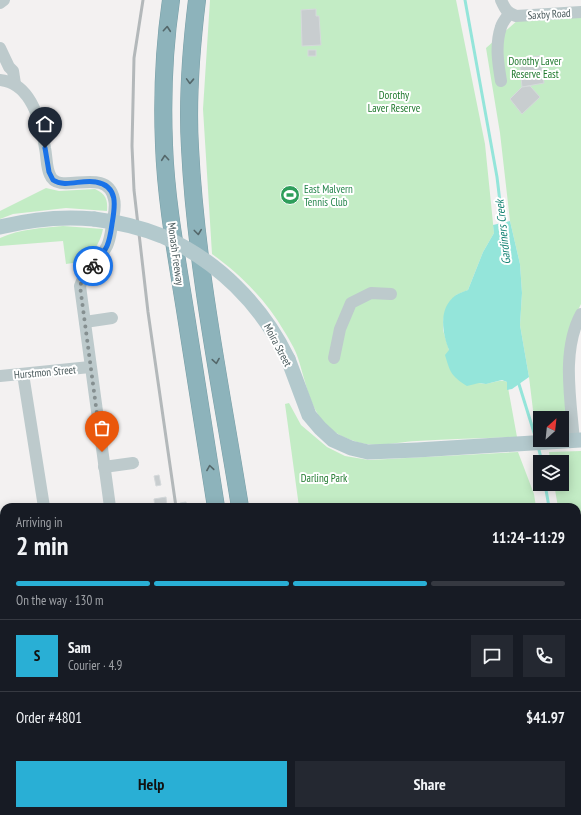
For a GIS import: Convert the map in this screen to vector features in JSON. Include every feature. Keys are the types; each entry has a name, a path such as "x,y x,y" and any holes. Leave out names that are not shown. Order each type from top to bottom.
{"highway":[{"name":"Monash Freeway","path":"171,0 165,51 163,95 164,146 179,274 215,503"},
{"path":"197,0 189,94 193,194 203,275 239,503"}],"main road":[{"name":"Moira Street","path":"0,227 47,218 70,217 94,219 130,225 162,236 206,261 232,282 254,306 276,335 288,359 309,415 320,428 334,440 351,448 368,452 577,440"}],"street":[{"path":"0,3 4,0"},
{"path":"501,0 504,8 513,15 501,26 497,44 501,81"},
{"name":"Saxby Road","path":"513,15 581,12"},
{"path":"0,48 9,67 13,71 15,84"},
{"path":"9,67 4,70 0,79 15,84 26,94 39,121 48,169 52,179 60,183 89,181 99,182 108,187 114,196 115,203 108,244 80,286 109,503"},
{"path":"334,358 340,329 351,303 371,293 391,294"},
{"path":"577,440 570,379 570,351 573,334 581,314"},
{"path":"84,322 112,318"},
{"name":"Hurstmon Street","path":"0,376 90,367"},
{"path":"23,374 43,503"},
{"path":"104,466 133,463"}],"green space":[{"name":"Dorothy Laver Reserve","path":"210,0 456,0 485,144 494,233 483,252 468,290 456,295 443,319 443,330 449,350 479,383 487,384 500,381 507,382 517,437 429,440 371,445 357,442 342,436 330,429 322,420 310,398 295,351 270,309 243,279 212,254 203,109"},
{"name":"Dorothy Laver Reserve East","path":"581,17 581,304 574,318 569,411 533,411 520,325 522,293 520,264 510,221 500,133 486,48 518,20"},
{"path":"46,188 59,191 95,189 102,193 106,198 107,211 66,208 13,214 0,219 0,211"},
{"path":"63,226 103,229 97,245 80,269 80,262 66,264 63,241 0,246 0,238 8,235 31,229"},
{"name":"Darling Park","path":"289,403 301,425 327,447 345,456 369,460 518,452 534,494 535,503 298,503 285,404"},
{"path":"581,451 581,503 557,503 555,491 569,491 569,455 549,455 549,452"}],"water":[{"path":"510,221 520,264 522,293 520,325 529,377 512,389 507,390 507,382 502,380 486,384 479,383 467,386 454,376 450,370 445,355 449,350 443,328 444,313 450,300 456,295 468,290 483,252 494,233 493,225"}],"building":[{"path":"316,9 316,16 319,16 321,45 302,46 301,10"},
{"path":"308,50 316,50 316,56 308,56"},
{"path":"540,56 544,83 522,87 519,58"},
{"path":"530,86 540,97 522,114 510,99 522,87"},
{"path":"159,475 161,485 156,486 154,476"},
{"path":"166,497 167,503 154,503 154,499"}],"waterway":[{"name":"Gardiners Creek","path":"465,0 497,177 503,227"},
{"name":"Gardiners Creek","path":"518,381 533,429"},
{"name":"Gardiners Creek","path":"538,447 540,455"},
{"name":"Gardiners Creek","path":"546,491 548,503"}],"railway":[{"path":"143,0 134,58 132,146 134,190 148,312 175,503"}],"way so far":[{"path":"93,266 80,286 102,452"}],"place":[{"name":"East Malvern Tennis Club","path":"290,195"}],"route":[{"path":"45,148 50,176 53,180 60,183 89,181 99,182 108,187 114,196 115,203 109,241 93,266"}]}
